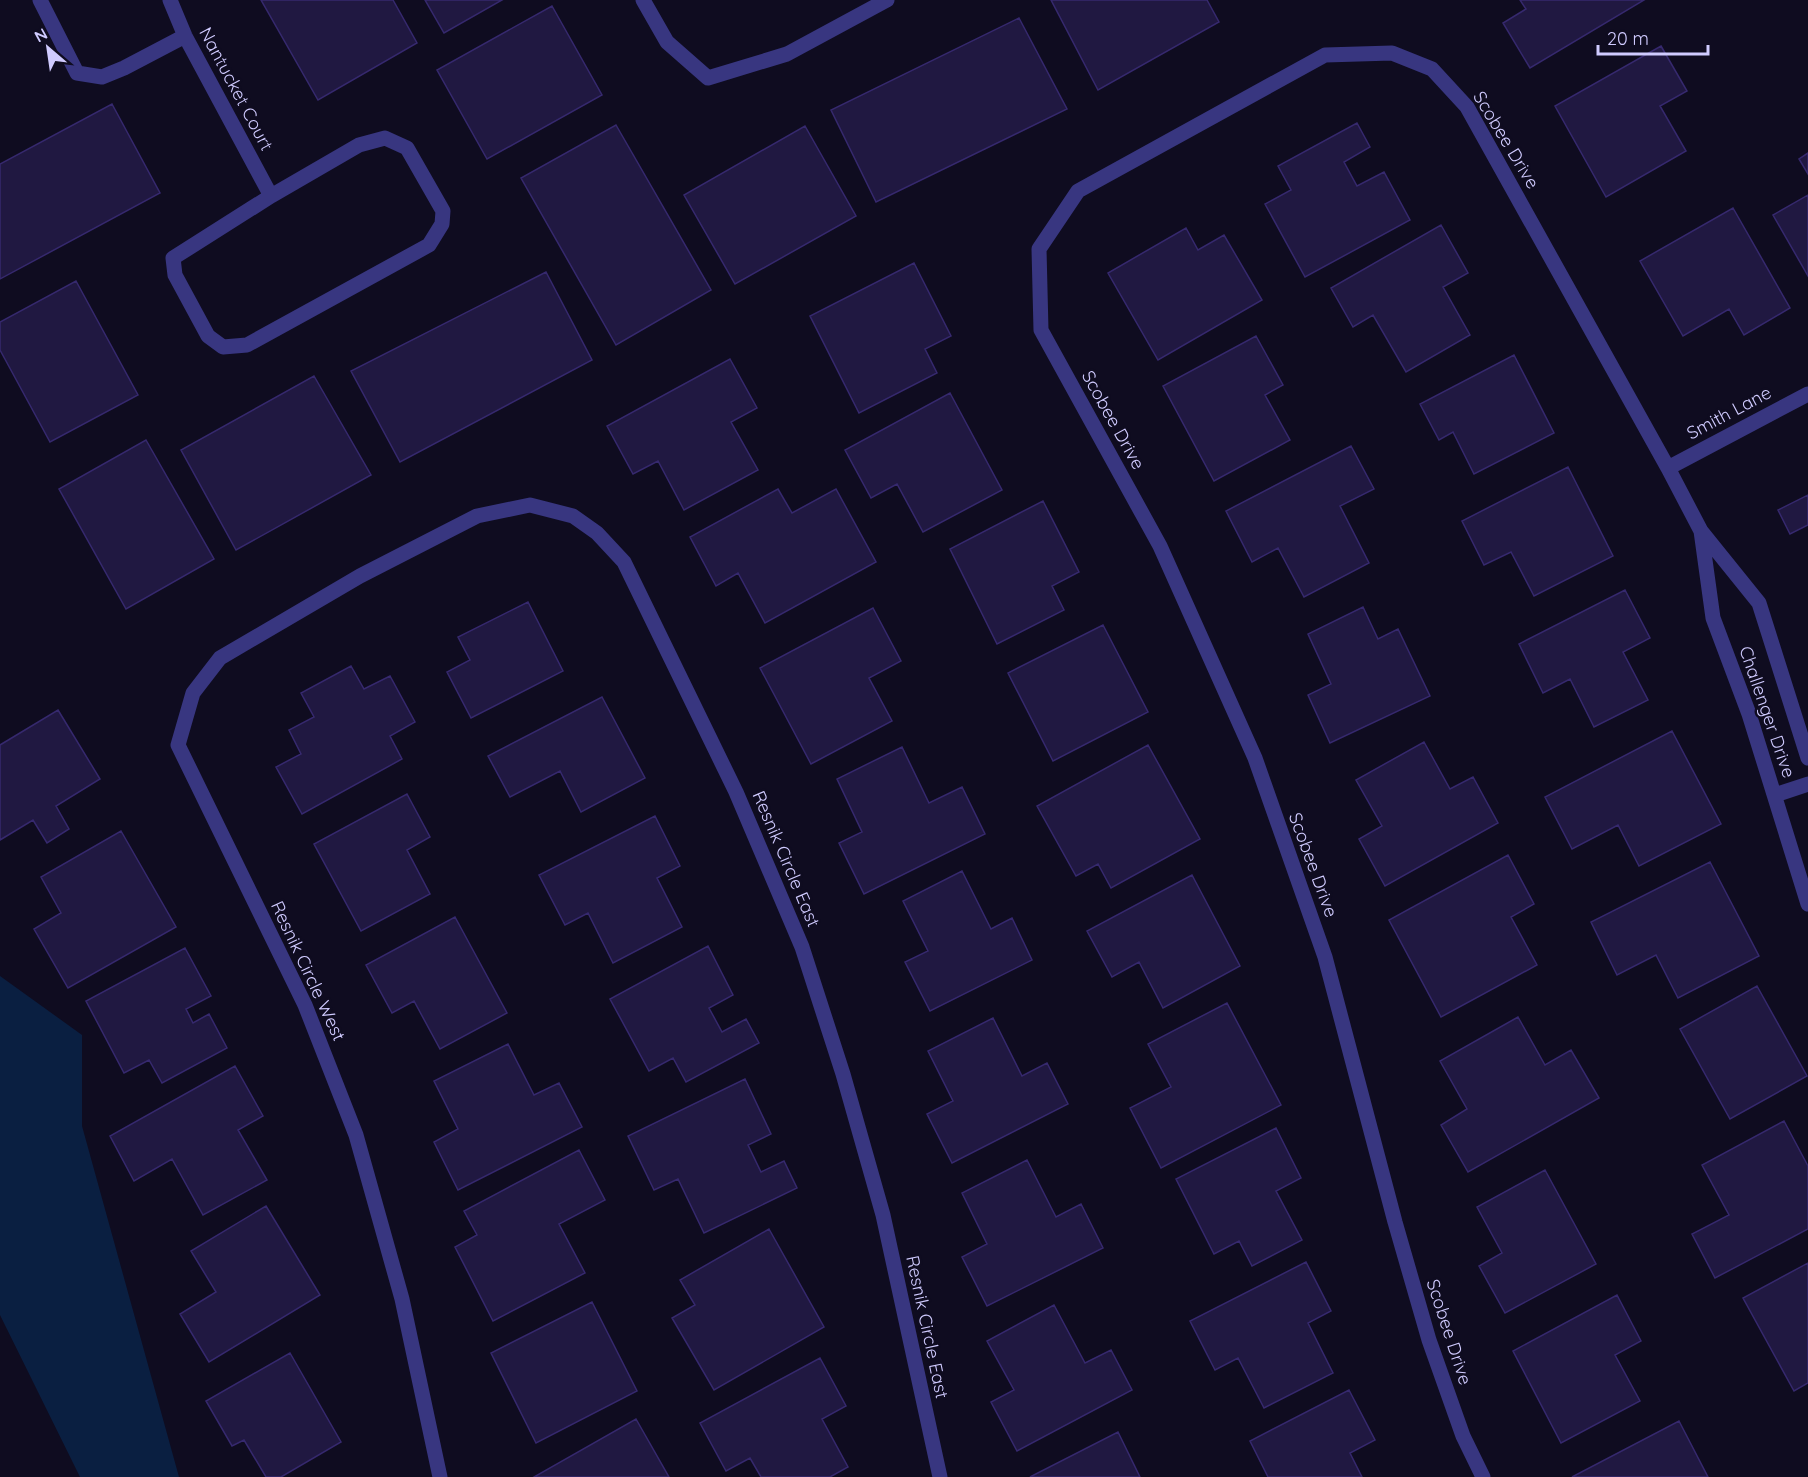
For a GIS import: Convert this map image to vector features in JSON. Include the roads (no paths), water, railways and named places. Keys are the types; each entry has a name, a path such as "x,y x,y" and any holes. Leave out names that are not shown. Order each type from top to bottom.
{"street":[{"path":"40,0 77,73 102,77 185,36"},
{"name":"Nantucket Court","path":"170,0 185,36 271,196"},
{"path":"643,0 667,42 708,78 787,54 885,0"},
{"name":"Scobee Drive","path":"1483,1477 1463,1436 1429,1340 1395,1222 1325,957 1259,769 1160,546 1041,330 1039,249 1078,191 1325,55 1392,53 1432,69 1467,107 1668,468"},
{"path":"385,138 407,148 443,211 442,224 429,245 247,345 223,347 208,336 175,275 173,258 271,196 358,146 385,138"},
{"name":"Smith Lane","path":"1668,468 1808,394"},
{"name":"Challenger Drive","path":"1668,468 1701,531 1759,603 1808,758"},
{"name":"Resnik Circle East","path":"360,576 477,516 530,505 573,516 597,533 624,562 736,792 802,947 843,1074 883,1215 940,1477"},
{"name":"Challenger Drive","path":"1701,531 1713,618 1749,714 1808,904"},
{"name":"Resnik Circle West","path":"360,576 220,657 193,693 178,746 305,1005 356,1135 402,1299 440,1477"},
{"path":"1775,795 1808,784"}],"water":[{"path":"0,976 82,1035 82,1126 179,1477 80,1477 0,1315"}]}
